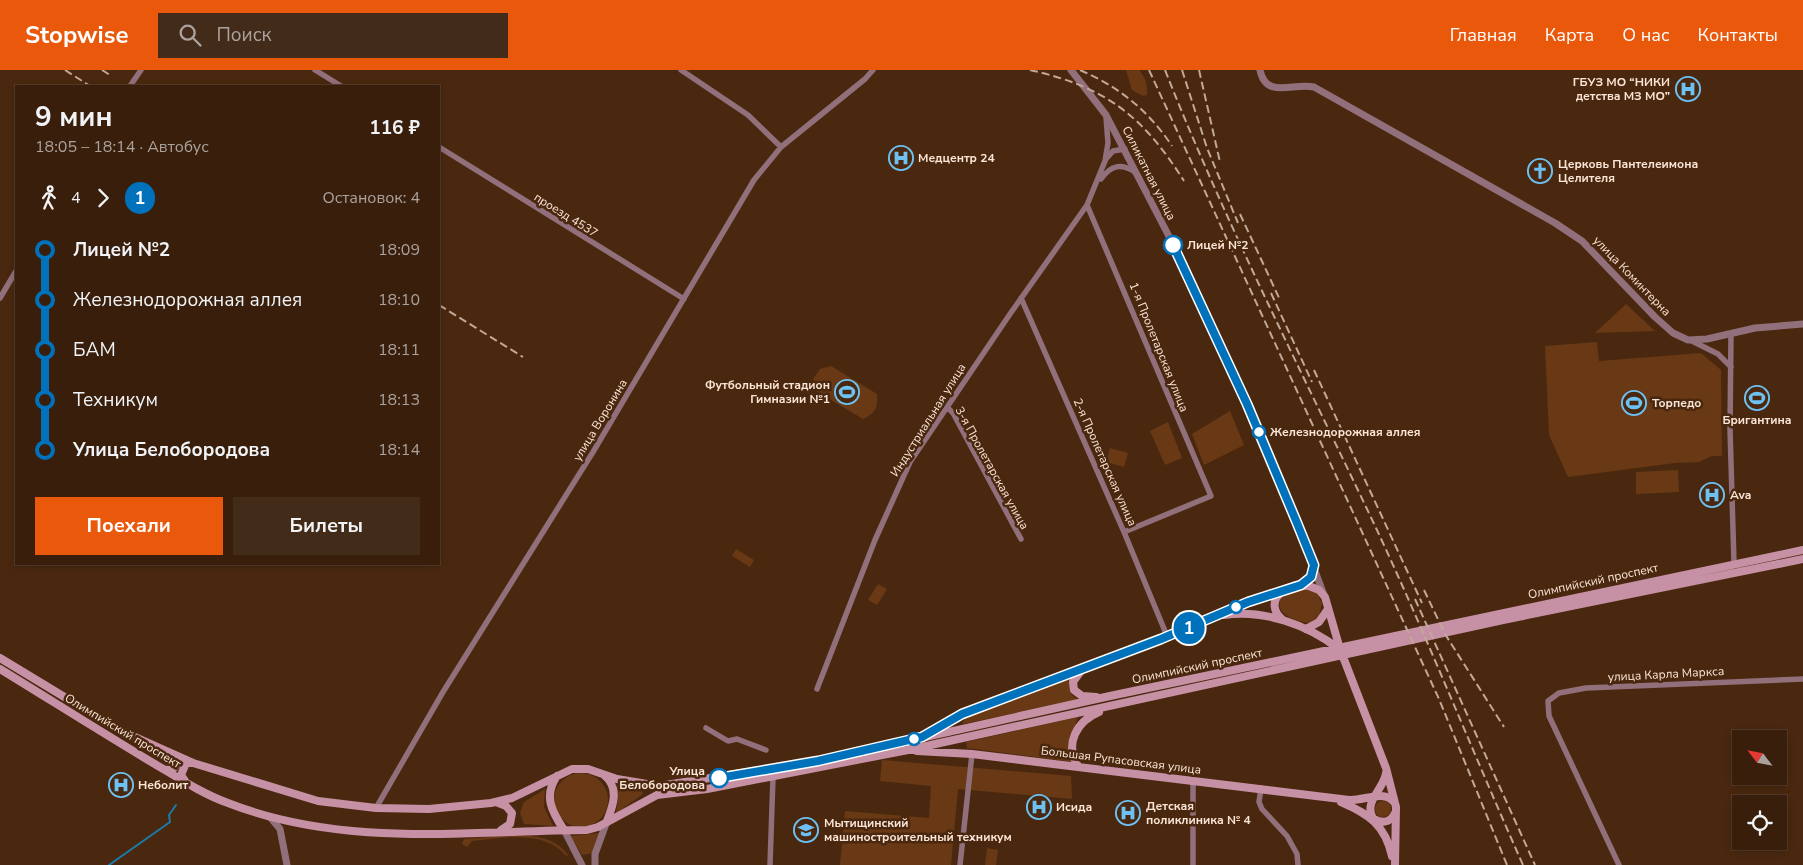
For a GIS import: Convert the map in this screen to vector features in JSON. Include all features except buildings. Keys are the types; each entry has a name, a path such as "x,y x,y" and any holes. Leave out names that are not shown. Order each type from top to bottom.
{"main road":[{"name":"Олимпийский проспект","path":"0,658 110,725 171,754 193,762 318,801 376,808 430,809 496,802 528,792 572,769 599,772 617,779 640,784 674,784 818,761 1110,696 1313,657 1802,549"},
{"name":"Олимпийский проспект","path":"1501,616 1803,559"},
{"path":"922,737 962,714 1083,669 1248,602 1301,585 1313,587 1325,597 1340,649 1386,768 1396,808 1395,865"},
{"path":"1285,589 1278,595 1274,607 1277,614 1289,623"},
{"path":"1306,629 1322,620 1328,609"},
{"path":"1217,616 1252,612 1306,629 1322,636 1340,649"},
{"name":"Олимпийский проспект","path":"0,669 164,769 228,803 268,816 343,831 412,836 499,831 587,830 657,795 707,790 908,750 1111,707 1313,657"},
{"path":"1083,669 1077,674 1073,682 1076,692 1086,697 1110,696"},
{"path":"1078,766 1072,744 1078,727 1092,715 1111,707"},
{"name":"Большая Рупасовская улица","path":"908,750 972,754 1078,766 1330,798"},
{"path":"164,769 171,770 177,764 176,759 171,754"},
{"path":"186,781 181,775 181,770 186,763 193,762"},
{"path":"1386,768 1385,780 1369,810 1389,845 1395,865"},
{"path":"599,772 610,781 615,796 607,821"},
{"path":"558,775 553,782 549,799 551,808 564,830"},
{"path":"1330,798 1357,800 1387,796 1396,808"},
{"path":"1330,798 1381,822 1388,821 1396,808"},
{"path":"496,802 506,806 512,813 510,824 499,831"}],"street":[{"path":"131,85 140,70"},
{"path":"315,70 339,85"},
{"path":"681,70 748,115 781,147"},
{"name":"улица Воронина","path":"376,808 443,692 593,452 754,180 781,147 865,79 873,70"},
{"name":"Силикатная улица","path":"1071,70 1106,115 1138,174 1244,397 1314,565 1325,597"},
{"name":"улица Коминтерна","path":"1260,70 1266,84 1275,89 1306,85 1314,87 1555,224 1582,241 1673,333 1692,341"},
{"name":"Индустриальная улица","path":"817,689 898,486 910,462 1021,298 1087,205 1105,161 1108,143 1106,115"},
{"name":"проезд 4537","path":"440,148 684,299"},
{"path":"1105,161 1113,151 1125,149"},
{"name":"Индустриальная улица","path":"1097,184 1110,168 1117,166 1122,165 1138,174"},
{"name":"1-я Пролетарская улица","path":"1087,205 1211,496 1124,532"},
{"path":"0,298 15,273"},
{"name":"2-я Пролетарская улица","path":"1021,298 1124,532 1167,636"},
{"path":"1692,341 1731,335 1755,328 1803,324"},
{"path":"1731,335 1734,563"},
{"path":"1692,341 1718,354 1731,367"},
{"name":"3-я Пролетарская улица","path":"947,406 1021,539"},
{"path":"1301,585 1311,577 1314,565"},
{"name":"улица Карла Маркса","path":"1619,865 1550,716 1548,701 1559,693 1571,689 1803,679"},
{"path":"706,728 728,741 738,739 766,750"},
{"path":"960,865 972,754"},
{"path":"770,865 773,777"},
{"path":"1193,780 1193,865"},
{"path":"1261,788 1259,802 1287,836 1297,854 1298,865"},
{"path":"268,816 276,822 282,835 287,865"},
{"path":"595,865 596,854 607,821"},
{"path":"282,835 288,826 300,823"},
{"path":"564,830 582,865"}],"shaded area":[{"path":"1126,70 1139,70 1146,81 1147,95 1143,96 1132,90"},
{"path":"1626,304 1655,331 1595,333"},
{"name":"Торпедо","path":"1597,342 1599,361 1701,353 1721,370 1722,456 1712,456 1699,462 1675,463 1568,477 1549,435 1545,346"},
{"name":"Футбольный стадион Гимназии №1","path":"831,366 877,394 877,403 871,414 863,419 816,391 813,379 820,369"},
{"path":"1230,411 1244,445 1204,465 1192,434"},
{"path":"1168,422 1182,458 1165,465 1150,431"},
{"path":"1110,448 1128,453 1124,467 1106,462"},
{"path":"1678,470 1679,492 1636,494 1636,472"},
{"path":"736,549 754,560 750,567 732,556"},
{"path":"878,584 887,589 877,605 868,600"},
{"path":"1305,588 1316,592 1322,603 1319,617 1309,623 1288,617 1282,612 1280,606 1280,601 1285,595"},
{"path":"1071,678 1071,694 1079,701 962,724 965,718"},
{"path":"1078,717 1070,740 1073,762 967,748 966,742"},
{"path":"882,760 1071,776 1072,799 958,789 951,865 840,865 845,811 929,818 931,786 880,781"},
{"path":"581,773 591,775 600,781 606,790 608,800 606,810 600,819 591,825 581,827 571,825 562,819 556,810 554,800 556,790 562,781 571,775"},
{"path":"615,785 642,791 643,794 616,813 618,798"},
{"path":"545,789 544,807 553,826 524,824 520,813 524,802"},
{"path":"1383,801 1389,803 1391,809 1389,815 1383,817 1377,815 1375,809 1377,803"},
{"path":"600,833 593,853 582,855 571,836"},
{"path":"522,835 553,842 559,845 568,855 566,856 557,847 547,842 522,837 472,841 467,847 462,844 464,839"},
{"path":"987,848 998,850 996,865 985,865"}],"waterway":[{"path":"109,865 170,822 169,815 176,805"}],"railway":[{"path":"65,70 88,85"},
{"path":"102,70 110,75"},
{"path":"1030,70 1080,85 1101,95 1120,108 1153,139 1169,158 1184,181"},
{"path":"1080,70 1107,84 1132,101 1153,121 1172,146"},
{"path":"1149,70 1439,699 1507,865"},
{"path":"1165,70 1240,244 1395,570 1523,865"},
{"path":"1182,70 1207,148 1238,223"},
{"path":"1199,70 1220,162"},
{"path":"1240,214 1280,300"},
{"path":"1271,293 1312,382"},
{"path":"440,306 523,357"},
{"path":"1314,370 1422,603"},
{"path":"1424,590 1445,634 1504,727"},
{"path":"1415,599 1535,865"}],"bus line":[{"name":"1","path":"719,778 818,761 922,737 962,714 1161,639 1217,616 1236,606 1292,586 1301,585 1311,577 1314,565 1297,523 1247,404 1173,245"}],"place":[{"name":"ГБУЗ МО “НИКИ детства МЗ МО”","path":"1688,89"},
{"name":"Медцентр 24","path":"901,158"},
{"name":"Церковь Пантелеимона Целителя","path":"1540,171"},
{"name":"Лицей №2","path":"1173,245"},
{"name":"Футбольный стадион Гимназии №1","path":"847,392"},
{"name":"Бригантина","path":"1757,398"},
{"name":"Торпедо","path":"1634,403"},
{"name":"Железнодорожная аллея","path":"1259,432"},
{"name":"Ava","path":"1712,495"},
{"name":"Улица Белобородова","path":"719,778"},
{"name":"Неболит","path":"121,785"},
{"name":"Исида","path":"1039,807"},
{"name":"Детская поликлиника № 4","path":"1128,813"},
{"name":"Мытищинский машиностроительный техникум","path":"806,830"}]}
